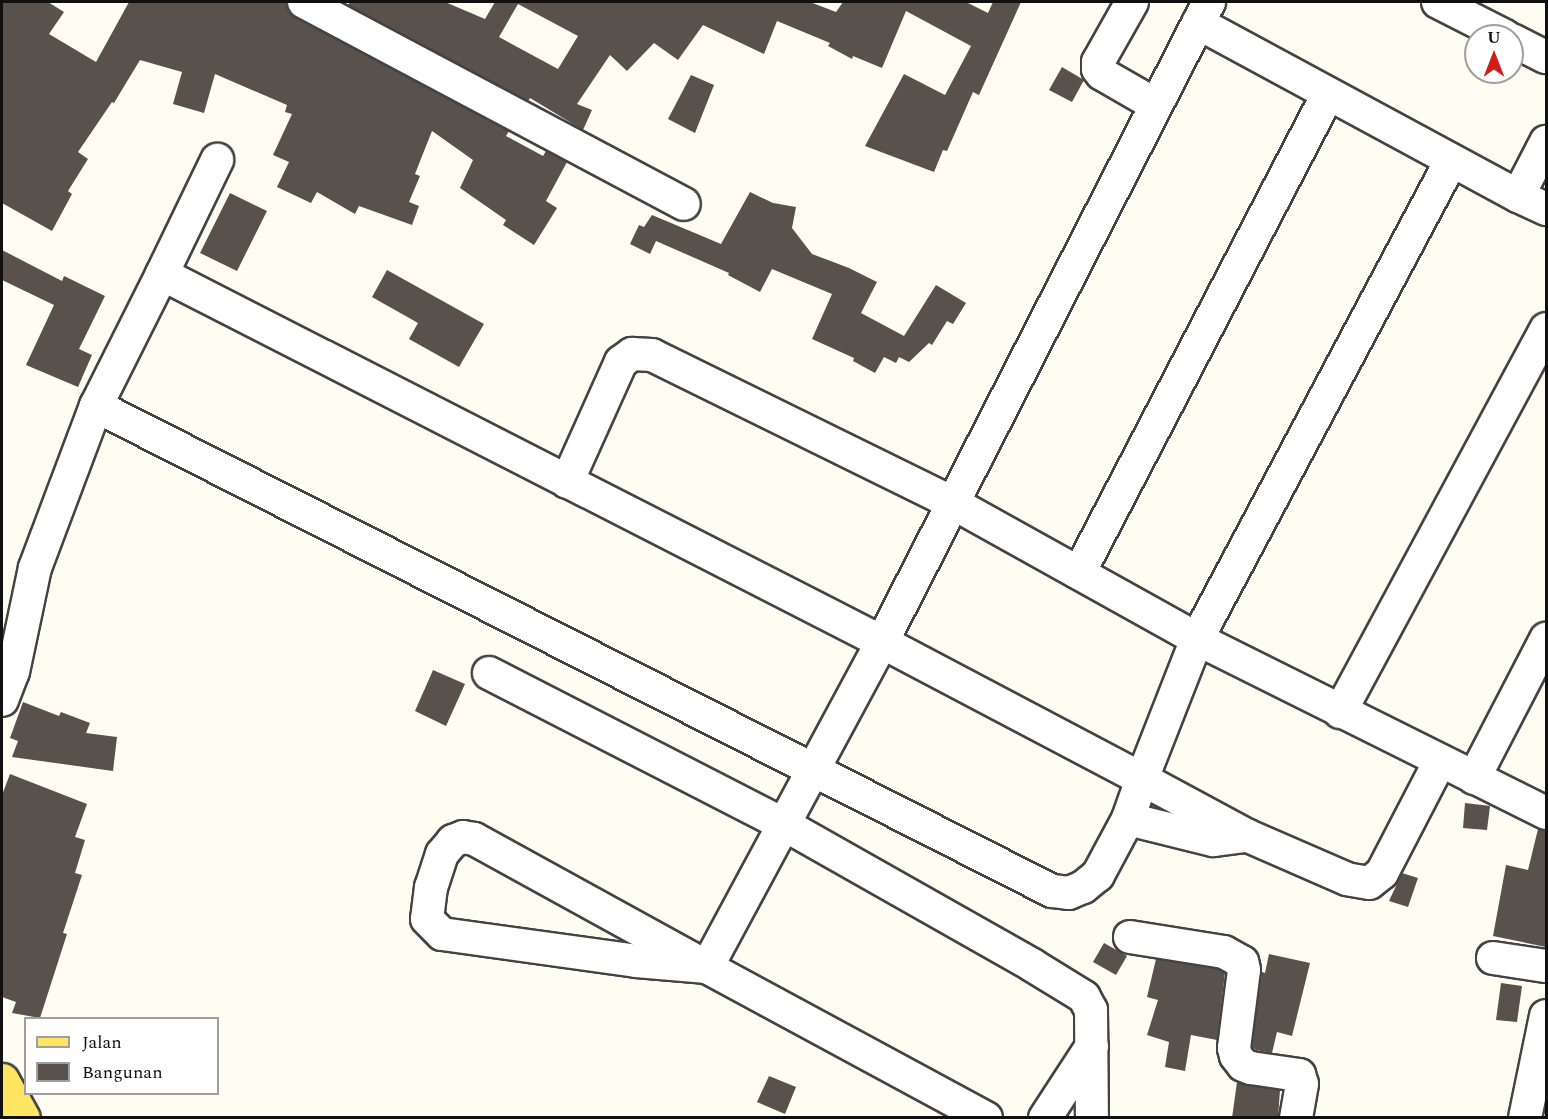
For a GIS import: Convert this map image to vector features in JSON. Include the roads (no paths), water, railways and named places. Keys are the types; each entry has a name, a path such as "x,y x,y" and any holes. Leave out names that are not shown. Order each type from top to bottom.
{"main road":[{"path":"2,1080 23,1118"}],"street":[{"path":"304,2 684,204"},
{"path":"1132,2 1098,62 1098,69 1102,74 1156,105"},
{"path":"1438,2 1481,24"},
{"path":"707,967 882,642 1203,12 1328,94 1451,161 1546,209"},
{"path":"1524,46 1546,57"},
{"path":"1079,573 1328,94"},
{"path":"1518,196 1546,142"},
{"path":"2,700 13,672 35,568 96,406 217,160"},
{"path":"96,406 1052,891 1069,893 1098,875 1128,819 1197,639 1451,161"},
{"path":"162,274 882,642 1248,836 1347,879 1369,883 1382,873 1440,761"},
{"path":"1340,712 1546,329"},
{"path":"567,482 621,362 632,354 652,355 953,503 1197,639 1546,813"},
{"path":"1474,778 1546,639"},
{"path":"489,673 785,825 1032,965 1084,997 1091,1010 1092,1118"},
{"path":"1128,819 1214,840 1248,836"},
{"path":"707,967 636,961 442,934 427,919 431,887 442,854 453,841 463,837 474,839 986,1118"},
{"path":"1130,937 1224,952 1242,962 1244,969 1234,1048 1236,1056 1243,1065 1251,1068 1299,1075 1302,1084 1296,1118"},
{"path":"1492,958 1546,966"},
{"path":"1525,1118 1546,1016"},
{"path":"1045,1118 1092,1046"}]}
